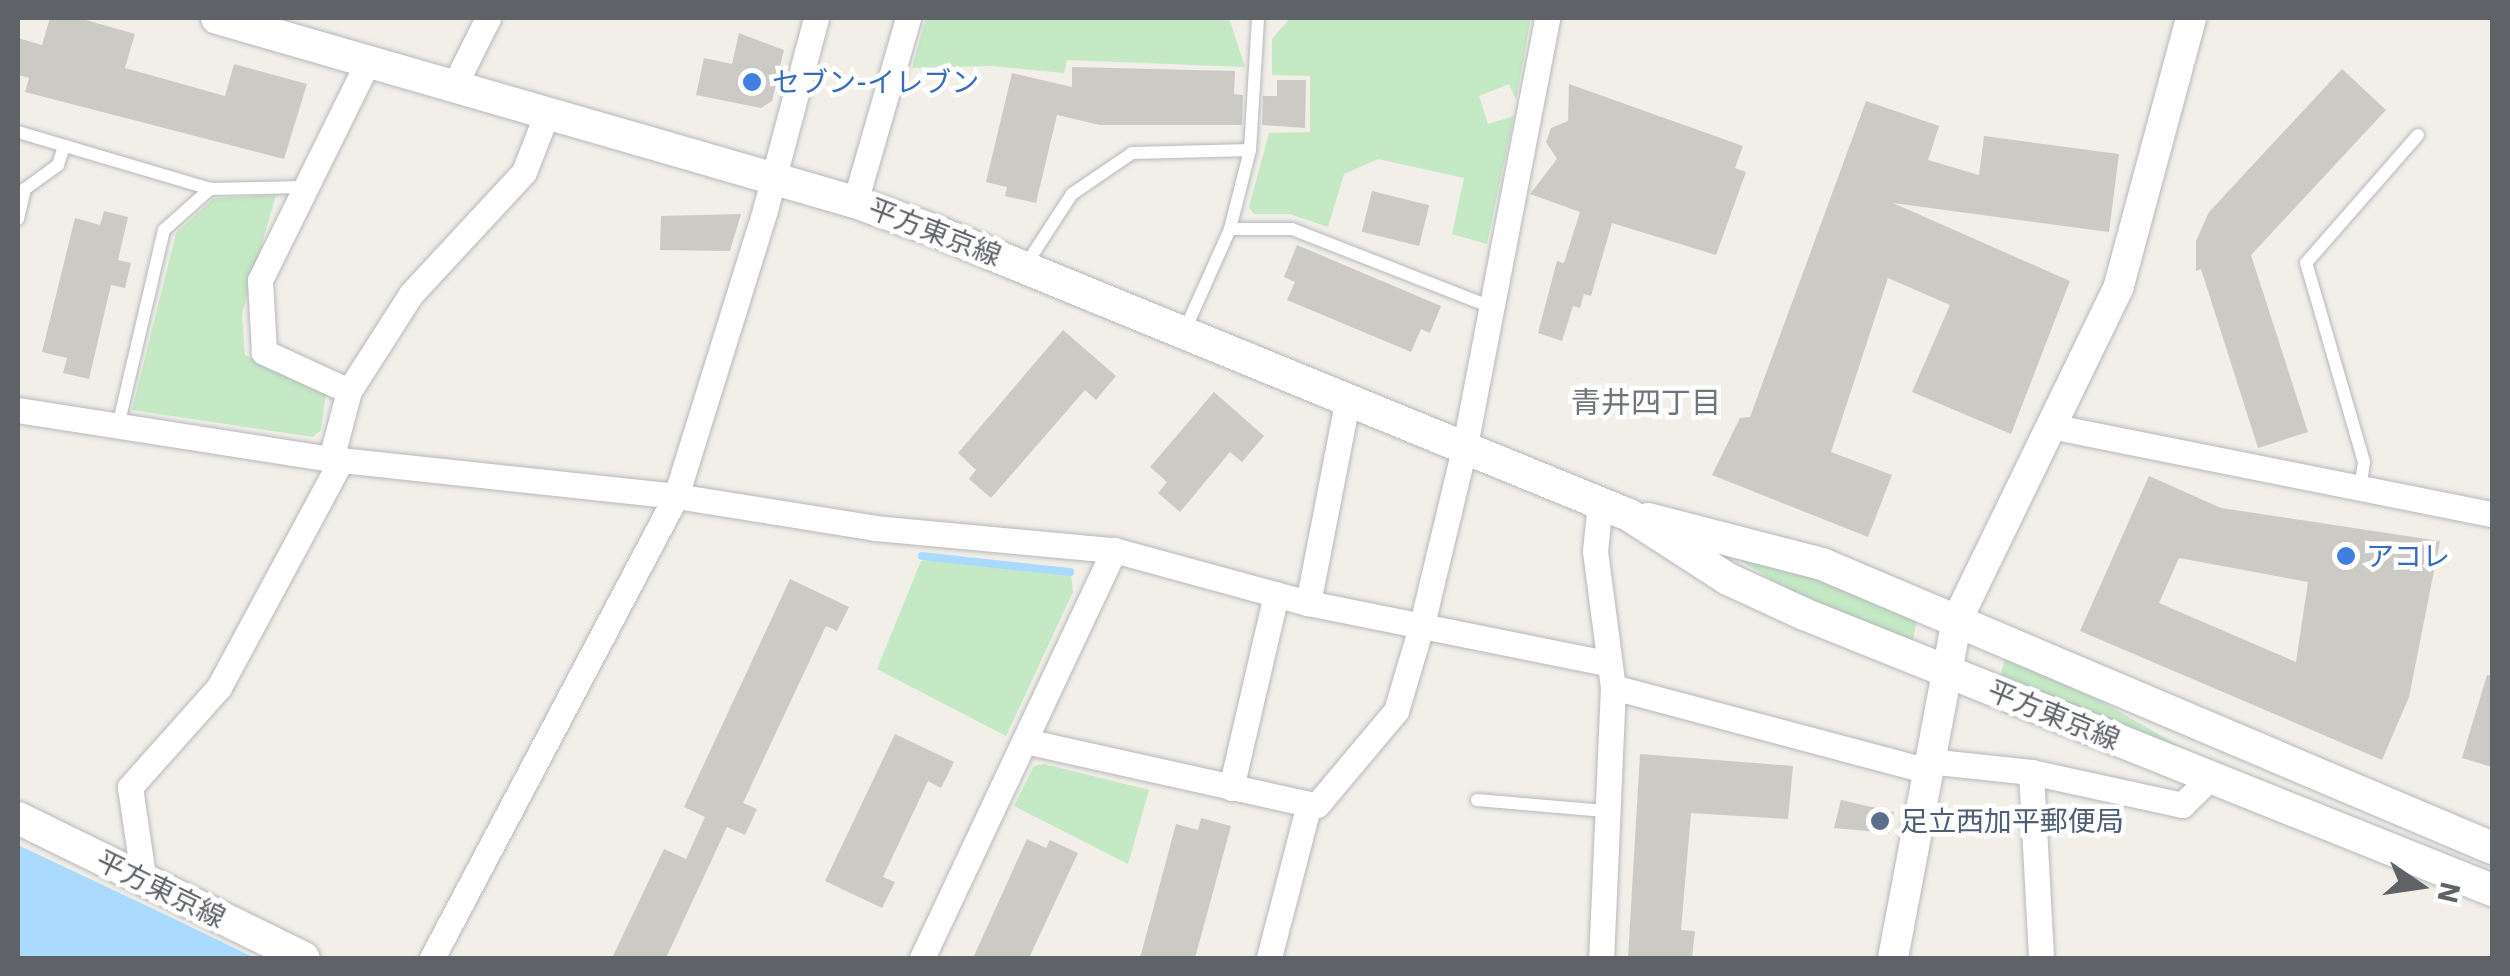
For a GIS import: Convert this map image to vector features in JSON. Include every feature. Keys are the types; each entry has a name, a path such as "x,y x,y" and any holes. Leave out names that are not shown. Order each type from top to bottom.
{"main road":[{"name":"平方東京線","path":"217,18 855,202 1025,266 1614,508 1728,579 2209,779 2492,890"},
{"name":"平方東京線","path":"1614,508 1754,542 1958,620 2492,848"},
{"name":"平方東京線","path":"18,818 304,958"}],"street":[{"path":"454,86 488,18"},
{"path":"432,958 676,496 774,178 816,18"},
{"path":"855,202 908,18"},
{"path":"1025,741 1317,805 1396,711 1422,624 1465,445 1548,18"},
{"path":"1893,958 1958,620 2118,289 2191,18"},
{"path":"348,391 264,352 260,280 368,61"},
{"path":"144,882 130,787 219,686 336,460 348,391 411,294 524,172 547,113"},
{"path":"1308,603 1348,397"},
{"path":"18,410 336,460 676,496 875,528 1114,550 1308,603 1422,624 1927,766 2030,772 2182,805 2209,779"},
{"path":"2050,426 2492,514"},
{"path":"1601,958 1610,675 1595,550 1614,508"},
{"path":"922,958 1114,550"},
{"path":"1231,788 1276,594"},
{"path":"2030,772 2042,958"},
{"path":"1269,958 1310,804"}],"lane":[{"path":"1184,332 1230,229 1250,150 1258,18"},
{"path":"18,132 210,189 305,187"},
{"path":"2360,490 2364,462 2306,262 2418,134"},
{"path":"18,219 25,189 58,164 64,146"},
{"path":"1025,266 1072,194 1132,153 1250,150"},
{"path":"118,427 164,230 210,189"},
{"path":"1230,229 1292,229 1492,307"},
{"path":"1477,800 1605,810"}],"green space":[{"path":"926,18 1229,18 1245,67 1067,60 1064,73 992,66 912,68"},
{"path":"1290,18 1531,18 1516,100 1509,84 1479,96 1488,124 1514,116 1487,244 1452,234 1464,178 1378,159 1344,174 1328,227 1290,214 1254,214 1249,207 1269,133 1310,132 1310,76 1272,75 1272,39"},
{"path":"276,195 242,314 245,355 326,392 321,430 313,437 132,410 176,233 214,198"},
{"path":"1736,558 1819,580 1917,620 1912,644 1807,601"},
{"path":"943,559 1071,575 1073,592 1006,736 877,669 921,561"},
{"path":"2005,657 2101,701 2189,752 2000,679"},
{"path":"1044,764 1149,790 1128,864 1014,806 1034,766"}],"water":[{"path":"18,845 162,913 255,958 18,958"}],"building":[{"path":"50,18 79,18 135,34 125,68 225,96 234,64 307,84 284,159 25,92 29,78 18,75 18,38 42,45"},
{"path":"739,33 784,50 772,101 761,108 696,95 704,58 732,64"},
{"path":"1072,67 1235,71 1234,94 1243,95 1242,125 1100,125 1057,115 1036,203 1005,196 1007,187 986,182 1012,73 1072,87"},
{"path":"2342,69 2386,110 2251,255 2308,432 2258,448 2201,269 2196,271 2196,241 2209,212"},
{"path":"1277,80 1306,80 1305,128 1262,125 1263,96 1277,96"},
{"path":"1569,84 1743,146 1735,168 1746,172 1716,255 1612,223 1591,296 1584,294 1580,308 1573,306 1562,341 1538,333 1557,261 1564,263 1580,212 1530,194 1557,159 1546,142 1551,128 1568,121"},
{"path":"1866,101 1939,126 1928,160 1979,175 1984,136 2119,154 2109,232 1893,203 2070,281 2011,434 1912,392 1950,305 1888,278 1831,452 1892,475 1868,537 1712,475 1740,418 1750,417"},
{"path":"1372,191 1429,205 1419,246 1362,232"},
{"path":"104,211 128,217 118,260 131,263 125,288 111,285 89,379 63,373 67,358 42,352 75,218 100,225"},
{"path":"741,214 730,251 660,250 661,216"},
{"path":"1297,245 1441,306 1430,333 1421,329 1411,352 1287,300 1295,282 1284,277"},
{"path":"1063,330 1116,376 1096,400 1085,390 991,498 969,479 976,470 958,453"},
{"path":"1214,392 1264,436 1242,462 1230,452 1180,512 1158,493 1167,482 1150,467"},
{"path":"2149,476 2221,508 2440,541 2409,697 2382,760 2080,631","holes":["2179,558 2308,582 2296,662 2159,603"]},
{"path":"790,579 849,607 837,631 826,626 743,803 757,809 745,835 727,827 666,958 612,958 664,849 686,859 705,817 684,807"},
{"path":"2487,675 2492,676 2492,767 2462,758"},
{"path":"895,734 954,762 941,788 928,781 883,877 895,882 882,908 825,881"},
{"path":"1640,754 1793,766 1788,819 1691,813 1681,930 1695,931 1692,958 1628,958"},
{"path":"1841,800 1894,812 1889,833 1834,828"},
{"path":"1201,818 1231,826 1195,958 1140,958 1176,824 1198,830"},
{"path":"1027,839 1046,848 1050,840 1078,853 1029,958 973,958"}],"waterway":[{"path":"922,556 1070,572"}],"place":[{"name":"セブン-イレブン","path":"752,82"},
{"name":"アコレ","path":"2346,556"},
{"name":"足立西加平郵便局","path":"1880,821"}],"district":[{"name":"青井四丁目","path":"1646,402"}]}
